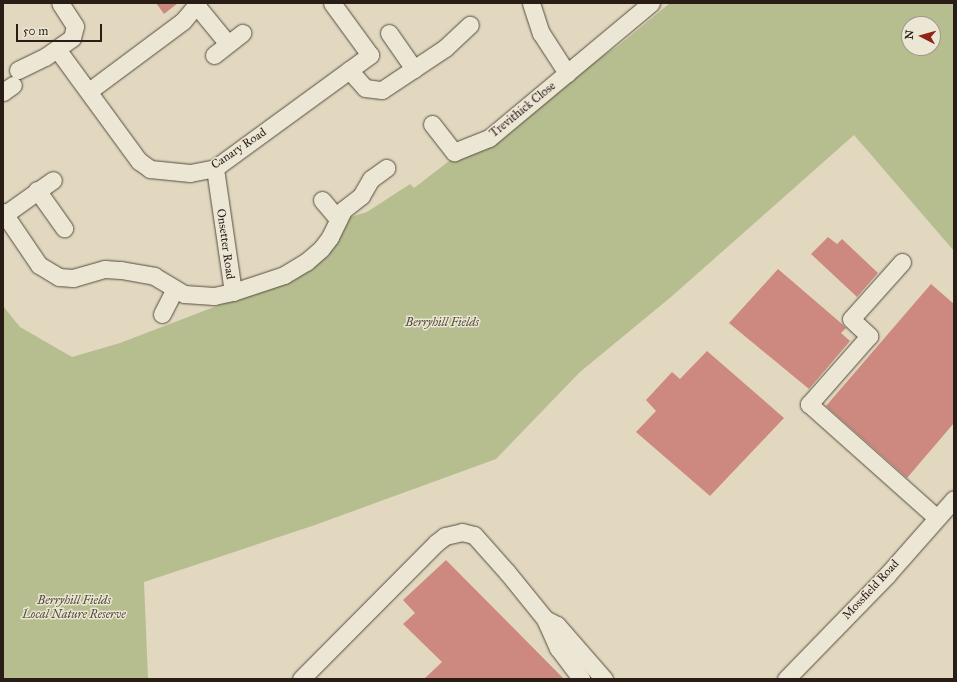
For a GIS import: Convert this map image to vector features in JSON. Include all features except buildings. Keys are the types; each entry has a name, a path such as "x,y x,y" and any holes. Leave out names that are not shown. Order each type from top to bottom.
{"street":[{"path":"11,83 72,38 75,26 60,3"},
{"path":"531,3 541,33 567,73"},
{"name":"Trevithick Close","path":"432,124 447,150 489,138 651,3"},
{"path":"89,91 183,21 197,4 228,44"},
{"name":"Canary Road","path":"51,53 89,91 139,161 150,169 190,174 215,168 370,55 334,4"},
{"path":"349,70 366,88 374,91 390,87 470,25"},
{"path":"214,55 242,33"},
{"path":"390,33 414,69"},
{"name":"Onsetter Road","path":"4,213 40,265 59,277 73,278 105,269 121,270 154,276 176,289 198,296 233,292 215,168"},
{"path":"233,292 284,275 306,262 321,249 343,210 356,200 371,179 386,168"},
{"path":"4,213 53,180"},
{"path":"37,190 64,228"},
{"path":"322,200 338,218"},
{"path":"902,262 851,319 869,336 809,404 937,518"},
{"path":"162,314 176,289"},
{"name":"Mossfield Road","path":"786,679 887,575 954,499"},
{"path":"301,679 436,543 445,536 456,533 474,535 544,619 560,653 581,679"},
{"path":"544,619 556,626 604,679"}],"green space":[{"name":"Berryhill Fields","path":"670,3 954,3 954,251 854,135 671,297 580,372 496,459 315,525 144,582 148,679 3,679 3,306 20,327 72,357 120,343 235,299 323,258 337,243 347,218 367,212 410,184 414,188 457,155 619,45"}],"park label":[{"name":"Berryhill Fields Local Nature Reserve","path":"74,608"}]}
